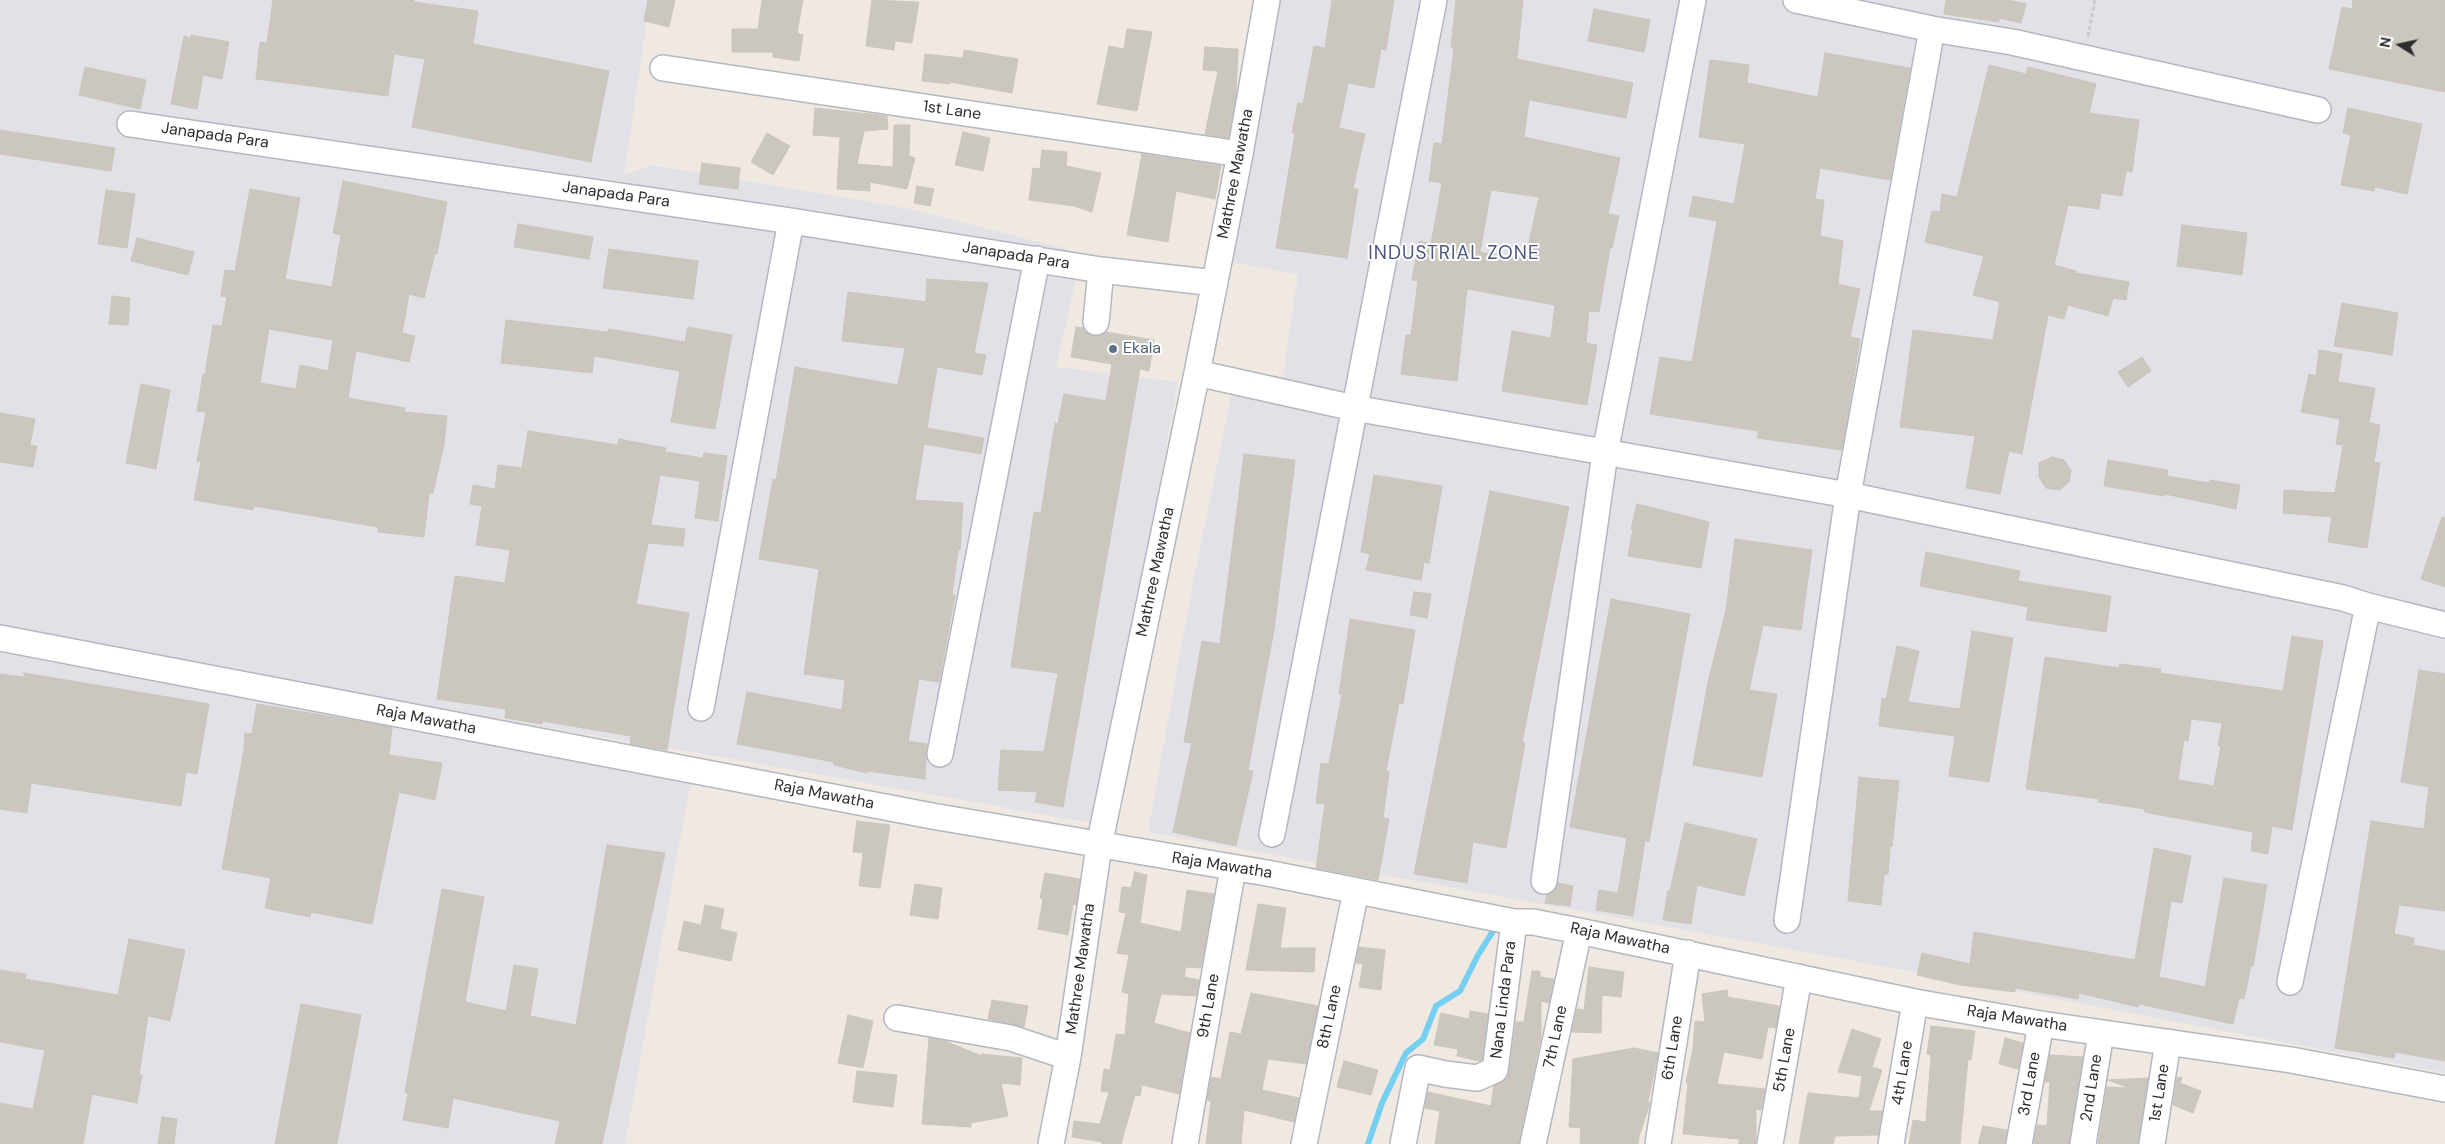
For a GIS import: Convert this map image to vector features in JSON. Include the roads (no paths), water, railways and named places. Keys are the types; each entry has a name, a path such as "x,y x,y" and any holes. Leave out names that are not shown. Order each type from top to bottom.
{"street":[{"name":"Mathree Mawatha","path":"1051,1144 1068,1057 1099,846 1215,283 1240,154 1266,0"},
{"path":"1272,834 1434,0"},
{"path":"1544,881 1605,454 1692,0"},
{"path":"1796,0 1932,29 2012,42 2318,110"},
{"path":"1787,920 1848,495 1932,29"},
{"name":"1st Lane","path":"663,68 1240,154"},
{"name":"Janapada Para","path":"130,124 790,221 1101,270 1215,283"},
{"path":"701,708 790,221"},
{"path":"940,754 1037,259"},
{"path":"1096,322 1101,270"},
{"path":"1197,373 1354,408 1605,454 1848,495 2343,598 2445,625"},
{"path":"2290,982 2368,606"},
{"name":"Raja Mawatha","path":"0,638 1099,846 1232,868 1514,922 1533,922 1580,930 1915,1002 2041,1024 2291,1060 2445,1089"},
{"name":"9th Lane","path":"1185,1144 1232,868"},
{"name":"8th Lane","path":"1304,1144 1356,891"},
{"name":"Nana Linda Para","path":"1403,1144 1418,1068 1477,1078 1495,1070 1514,922"},
{"name":"7th Lane","path":"1533,1144 1580,930"},
{"name":"6th Lane","path":"1658,1144 1688,953"},
{"name":"5th Lane","path":"1770,1144 1799,977"},
{"name":"4th Lane","path":"1891,1144 1915,1002"},
{"path":"897,1018 1011,1038 1068,1057"},
{"name":"3rd Lane","path":"2019,1144 2041,1024"},
{"name":"2nd Lane","path":"2083,1144 2101,1033"},
{"name":"1st Lane","path":"2152,1144 2168,1042"}],"waterway":[{"path":"1368,1144 1382,1103 1406,1053 1423,1039 1436,1006 1460,991 1478,955 1495,928"}],"place":[{"name":"Ekala","path":"1113,349"}],"district":[{"name":"INDUSTRIAL ZONE","path":"1454,254"}]}
